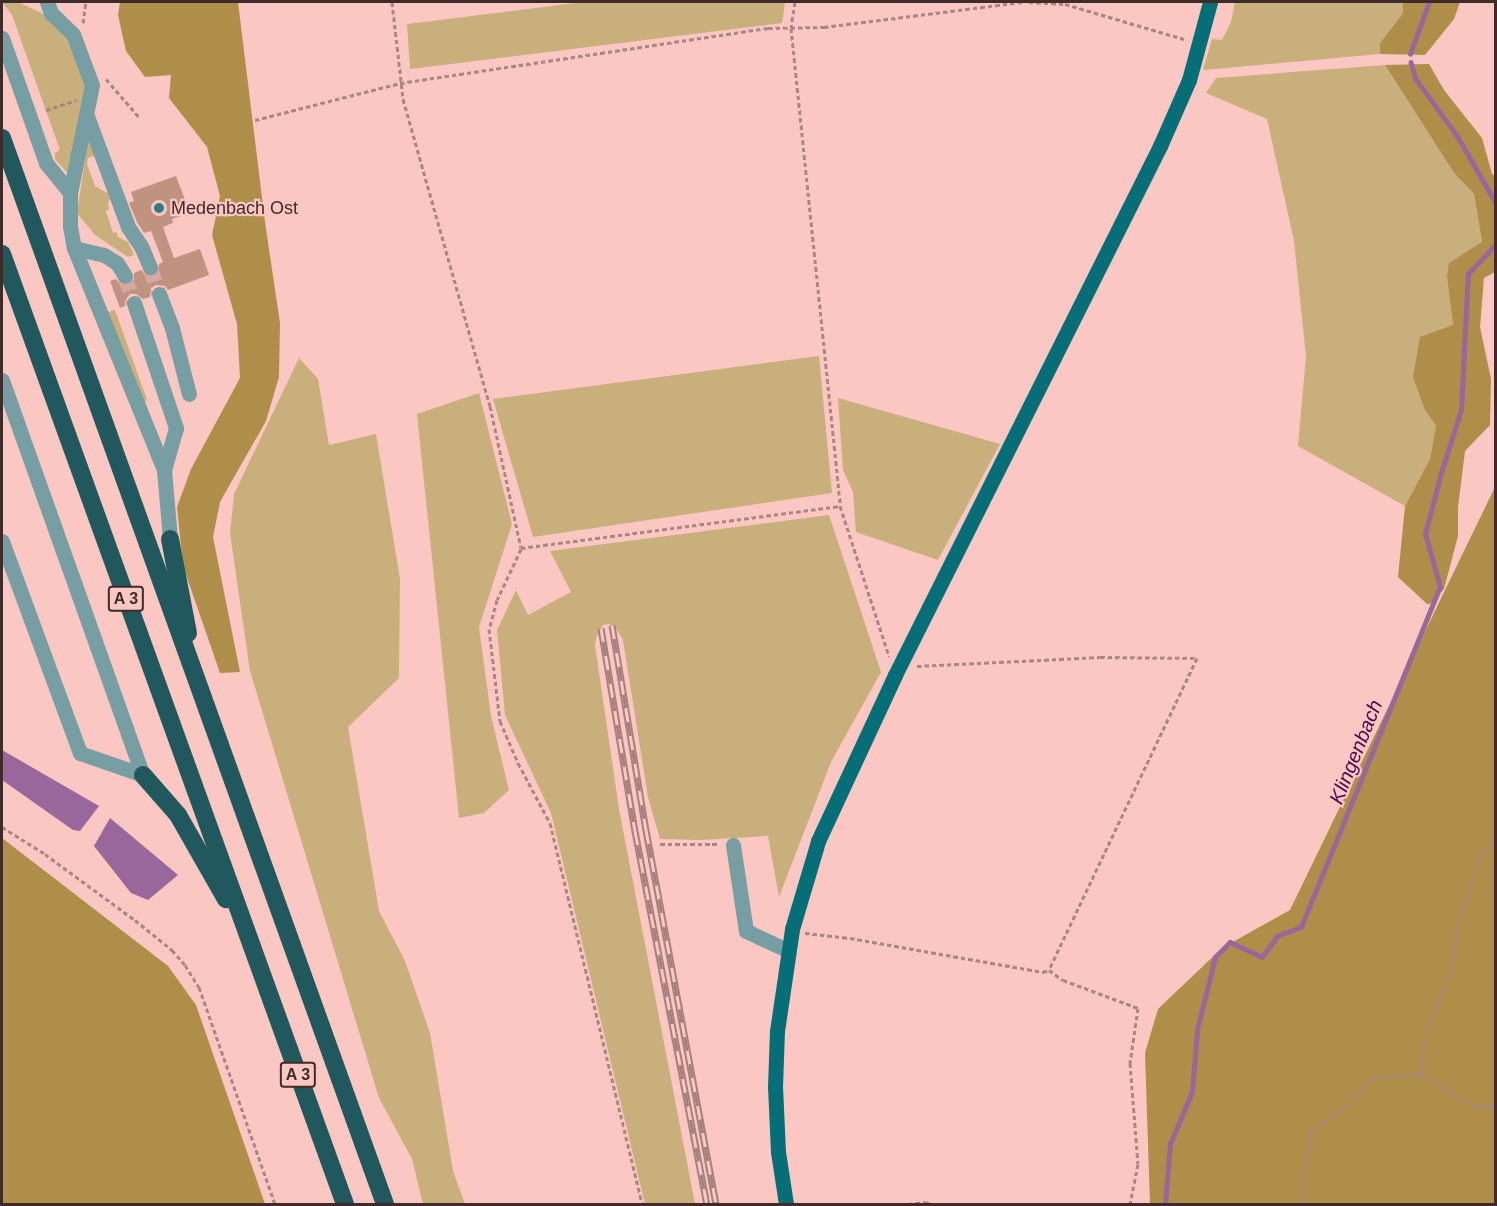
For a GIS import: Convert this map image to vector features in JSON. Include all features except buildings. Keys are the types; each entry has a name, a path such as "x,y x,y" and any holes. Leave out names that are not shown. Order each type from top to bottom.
{"highway":[{"name":"A 3","path":"2,138 385,1204"},
{"name":"A 3","path":"2,254 345,1204"},
{"path":"170,539 199,688"},
{"path":"143,775 178,815 252,945"}],"main road":[{"path":"786,1204 778,1152 775,1087 777,1031 792,929 818,841 897,671 1160,146 1189,80 1210,2"}],"lane":[{"path":"47,2 51,13 73,34 92,85 70,193 70,226 74,248 164,470 170,539"},
{"path":"2,38 46,163 70,193"},
{"path":"86,114 128,227 141,246 150,267"},
{"path":"74,248 104,255 117,263 125,276"},
{"path":"159,294 172,328 189,394"},
{"path":"134,303 176,428 164,470"},
{"path":"2,380 143,775"},
{"path":"2,541 80,753 143,775"},
{"path":"733,845 746,931 788,950"}],"path":[{"path":"85,33 83,24 86,2"},
{"path":"392,2 400,83 490,406 522,548 497,600 489,629 500,721 518,763 550,823 642,1204"},
{"path":"792,929 1020,969 1043,972 1049,970 1197,658 1100,657 897,671 840,506 791,28 795,2"},
{"path":"255,120 400,83 768,28 824,27 1023,2"},
{"path":"1029,2 1065,4 1200,43"},
{"path":"100,72 139,117"},
{"path":"46,110 90,95"},
{"path":"522,548 840,506"},
{"path":"2,827 45,854 135,920 172,950 185,965 199,987 275,1204"},
{"path":"1420,1074 1425,1035 1451,972 1461,913 1481,856 1496,837"},
{"path":"660,844 733,845"},
{"path":"1049,970 1063,980 1138,1008 1130,1063 1138,1164 1130,1204"},
{"path":"1305,1204 1304,1172 1311,1131 1345,1106 1371,1078 1420,1074 1473,1106 1496,1106"},
{"path":"908,1204 925,1202 931,1204"}],"shaded area":[{"path":"2,2 18,2 44,14 63,29 72,46 85,87 68,174 55,159 55,153 60,150 12,15"},
{"path":"120,2 238,2 280,323 279,377 266,421 220,502 213,537 240,672 220,673 183,566 177,507 191,469 240,378 237,324 212,235 220,196 207,147 169,98 171,75 145,77 126,51 118,15"},
{"path":"583,2 785,2 782,23 410,69 407,24"},
{"path":"1235,2 1403,2 1403,13 1380,43 1380,54 1203,70 1212,39 1222,40 1231,22"},
{"path":"1403,2 1460,2 1454,19 1425,55 1380,54 1380,43 1403,13"},
{"path":"1429,64 1444,90 1482,138 1492,174 1496,177 1495,272 1484,278 1480,327 1491,379 1490,425 1465,451 1458,507 1458,536 1444,589 1430,604 1427,604 1398,577 1405,506 1430,459 1436,426 1425,410 1413,377 1420,337 1453,325 1447,277 1449,263 1482,242 1474,194 1454,173 1385,65"},
{"path":"1385,65 1454,173 1474,194 1482,242 1447,277 1453,326 1425,410 1436,426 1430,459 1405,506 1298,446 1306,356 1294,241 1267,119 1206,93 1216,78"},
{"path":"88,140 97,155 88,158 87,164 95,186 111,195 109,209 106,211 113,233 117,232 118,237 128,242 134,255 128,257 95,235 77,213"},
{"path":"115,310 147,400 145,402 139,398 108,312"},
{"path":"819,356 832,493 533,537 493,399"},
{"path":"299,358 318,379 329,445 376,434 400,579 399,678 348,727 379,911 405,961 430,1033 453,1171 465,1204 423,1204 412,1159 379,1098 250,671 230,533 234,494"},
{"path":"479,393 512,524 479,627 491,716 509,790 484,813 459,818 417,414"},
{"path":"838,398 1000,444 938,560 856,532 853,492 843,470"},
{"path":"1495,487 1495,1204 1150,1204 1145,1053 1158,1009 1222,948 1290,910"},
{"path":"829,515 881,672 831,762 779,897 768,836 701,840 660,839 648,797 623,640 615,627 609,624 603,625 596,638 595,645 619,809 695,1204 645,1204 551,813 505,715 497,630 516,590 528,615 571,592 550,551"},
{"path":"2,750 99,806 80,831 73,830 2,780"},
{"path":"110,818 178,875 148,900 131,893 94,846"},
{"path":"2,838 168,966 196,1005 265,1204 2,1204"}],"waterway":[{"name":"Klingenbach","path":"1410,54 1429,2"},
{"name":"Klingenbach","path":"1411,62 1416,79 1458,137 1496,203"},
{"name":"Klingenbach","path":"1165,1204 1170,1144 1192,1092 1197,1030 1215,957 1230,942 1262,957 1277,936 1301,927 1440,587 1425,534 1461,410 1468,274 1496,244"}],"tunnel":[{"path":"150,267 159,294"},
{"path":"125,276 134,303"}],"railway":[{"path":"612,625 646,830 716,1204"},
{"path":"601,628 635,831 707,1204"}],"place":[{"name":"Medenbach Ost","path":"159,208"}]}
